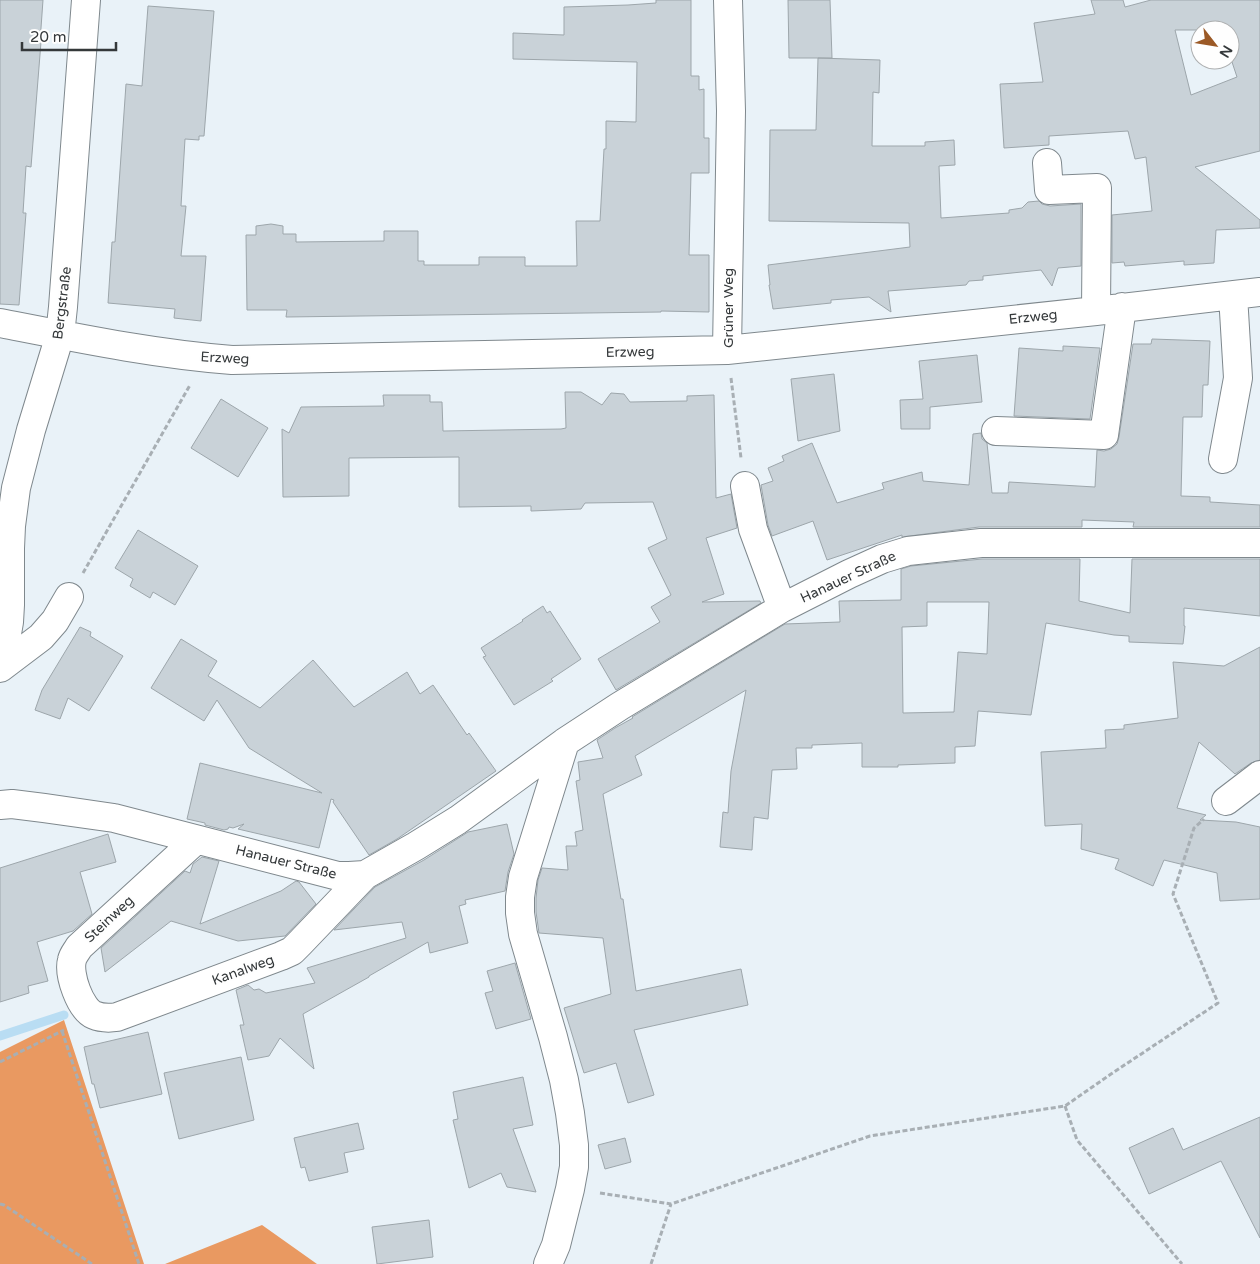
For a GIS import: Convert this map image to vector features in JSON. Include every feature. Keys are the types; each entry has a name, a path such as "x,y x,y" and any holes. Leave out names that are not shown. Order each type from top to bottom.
{"street":[{"name":"Bergstraße","path":"0,660 9,622 10,541 16,488 31,430 60,334 86,0"},
{"name":"Grüner Weg","path":"728,0 731,111 728,350"},
{"path":"1047,163 1049,190 1097,188 1096,311"},
{"name":"Erzweg","path":"0,323 132,348 205,358 241,360 728,350 1260,292"},
{"path":"1223,459 1238,378 1233,295"},
{"path":"996,431 1104,435 1122,307"},
{"path":"744,486 753,529 782,608"},
{"name":"Hanauer Straße","path":"0,805 12,804 114,818 338,876 365,875 458,820 565,742 620,706 782,608 882,559 908,551 932,547 989,542 1260,543"},
{"path":"0,668 41,637 55,621 69,598"},
{"path":"548,1264 556,1245 570,1188 575,1156 564,1080 523,934 520,897 523,877 565,742"},
{"path":"1226,801 1260,775"},
{"name":"Steinweg","path":"94,1015 86,1010 78,995 71,969 75,953 196,840"},
{"name":"Kanalweg","path":"94,1015 110,1018 117,1017 286,954 300,943 365,875"}],"path":[{"name":"Grüner Weg","path":"728,350 744,486"},
{"path":"69,598 205,358"},
{"path":"570,1188 671,1204 870,1136 1065,1106 1218,1003 1173,894 1194,828 1226,801"},
{"path":"0,1062 94,1015"},
{"path":"62,1031 139,1264"},
{"path":"1065,1106 1077,1140 1182,1264"},
{"path":"0,1204 4,1204 92,1264"},
{"path":"651,1264 671,1204"}],"shaded area":[{"path":"64,1020 144,1264 0,1264 0,1052"},
{"path":"262,1225 317,1264 165,1264"}],"building":[{"path":"0,0 43,0 31,167 26,166 23,213 26,213 19,305 0,304"},
{"path":"656,0 691,0 691,76 699,76 699,90 704,89 704,138 709,138 709,173 691,173 689,255 709,255 709,312 661,311 286,317 287,310 247,310 246,235 256,235 256,226 271,224 283,226 283,234 296,234 296,242 384,241 384,231 418,231 418,261 424,261 424,265 479,265 479,257 525,257 525,266 577,266 576,221 600,221 604,149 606,149 606,121 636,122 637,62 513,59 513,33 564,35 564,7 656,3"},
{"path":"788,0 830,0 832,58 789,58"},
{"path":"1091,0 1123,0 1125,7 1151,0 1260,0 1260,151 1195,167 1260,220 1260,228 1216,230 1214,263 1184,265 1184,261 1125,266 1124,262 1112,263 1112,215 1152,211 1146,157 1135,159 1128,131 1049,136 1049,145 1004,148 1000,84 1043,82 1034,23 1095,14"},
{"path":"148,6 214,11 204,136 199,136 199,140 185,139 181,206 186,206 181,256 206,256 201,321 174,318 175,309 108,303 112,242 115,242 126,84 142,86"},
{"path":"818,58 880,60 879,93 873,92 872,146 925,146 925,142 954,140 955,165 939,166 941,218 1009,213 1009,210 1022,208 1028,202 1039,201 1050,206 1081,204 1081,266 1058,268 1052,286 1041,270 983,276 983,280 969,281 966,285 888,291 891,312 869,297 831,300 831,303 773,309 768,265 910,247 909,223 769,221 770,130 816,130"},
{"path":"1152,339 1210,341 1208,385 1203,385 1202,417 1183,417 1181,496 1210,497 1210,502 1260,505 1260,527 1133,527 1134,522 1082,520 1082,527 979,527 902,537 902,535 827,560 813,521 772,536 768,525 761,485 773,481 768,468 784,461 782,456 812,443 837,503 884,489 882,483 922,472 923,481 969,485 973,434 981,433 982,439 987,443 992,493 1008,493 1009,482 1095,487 1097,450 1111,449 1117,444 1119,437 1133,344 1151,344"},
{"path":"1063,346 1100,348 1090,419 1014,416 1019,348 1063,351"},
{"path":"977,355 982,402 930,407 930,429 901,429 900,400 923,399 919,361"},
{"path":"834,374 840,431 798,441 791,379"},
{"path":"565,392 581,392 602,405 611,393 624,394 630,402 687,401 687,396 714,395 716,498 731,494 737,528 706,538 724,594 702,602 760,601 761,603 616,690 598,659 660,622 651,607 671,595 648,548 667,539 653,502 585,503 581,509 531,511 531,506 459,507 459,457 349,458 349,496 283,497 282,429 289,433 301,407 384,406 383,395 430,395 430,402 442,402 443,431 561,429 566,428"},
{"path":"221,399 268,428 238,477 191,448"},
{"path":"138,530 198,566 175,605 153,592 150,598 130,586 133,579 115,568"},
{"path":"982,559 1080,559 1079,601 1130,613 1132,559 1260,559 1260,616 1184,608 1183,644 1129,642 1129,636 1046,623 1031,715 978,711 975,746 955,747 955,763 898,765 898,767 862,767 862,743 812,745 812,748 796,748 797,769 772,770 768,819 754,817 752,850 720,847 723,812 728,813 731,771 746,690 635,756 642,775 603,794 621,899 623,899 636,991 741,969 748,1005 634,1030 654,1095 628,1103 616,1063 584,1073 564,1008 611,994 603,938 539,933 536,898 538,880 542,868 568,870 566,846 577,846 575,832 583,830 576,781 580,780 578,762 603,758 597,740 785,624 840,622 839,601 901,600 901,569 911,566","holes":["927,602 989,602 987,654 958,652 954,712 903,713 902,627 927,626"]},
{"path":"543,606 547,613 550,611 581,659 551,679 553,681 514,705 483,657 486,656 481,648"},
{"path":"80,627 91,632 90,636 123,656 89,711 68,698 60,719 35,710 42,690"},
{"path":"181,639 217,661 208,676 260,708 313,660 354,707 407,672 420,694 433,685 467,735 469,733 496,771 397,839 369,855 333,802 334,800 331,799 319,848 238,829 244,824 224,830 187,819 200,763 322,793 249,748 217,700 204,721 151,688"},
{"path":"1260,647 1260,760 1251,763 1235,774 1199,742 1177,808 1206,815 1200,820 1236,822 1260,827 1260,899 1220,901 1217,873 1164,860 1153,886 1115,869 1119,859 1081,849 1082,824 1045,826 1041,752 1106,748 1105,730 1124,729 1124,725 1178,718 1173,662 1224,666"},
{"path":"507,824 514,854 508,872 505,891 465,900 466,904 459,906 468,943 430,953 428,942 303,1014 314,1069 280,1038 269,1056 248,1060 240,1025 244,1025 236,990 248,985 254,990 259,989 266,993 315,983 307,968 406,938 402,922 334,930 375,887 424,860 468,832"},
{"path":"108,834 116,862 80,872 92,914 73,931 37,942 48,981 28,986 29,993 0,1002 0,868"},
{"path":"202,857 219,861 200,924 281,891 296,881 299,882 316,904 285,936 238,941 171,921 105,972 101,948 185,871 190,873 193,864"},
{"path":"515,963 531,1019 496,1029 485,993 493,991 487,971"},
{"path":"148,1032 162,1094 100,1108 94,1084 92,1084 84,1047"},
{"path":"241,1057 254,1120 179,1139 164,1073"},
{"path":"523,1077 533,1125 513,1129 536,1192 507,1187 501,1173 469,1188 453,1120 458,1119 453,1092"},
{"path":"1260,1117 1260,1238 1221,1161 1149,1194 1129,1148 1173,1128 1183,1150"},
{"path":"358,1123 364,1149 344,1153 348,1172 309,1181 305,1167 301,1168 294,1138"},
{"path":"625,1138 631,1162 605,1169 598,1145"},
{"path":"429,1220 433,1257 377,1264 372,1227"}],"waterway":[{"path":"0,1036 64,1015"}]}
